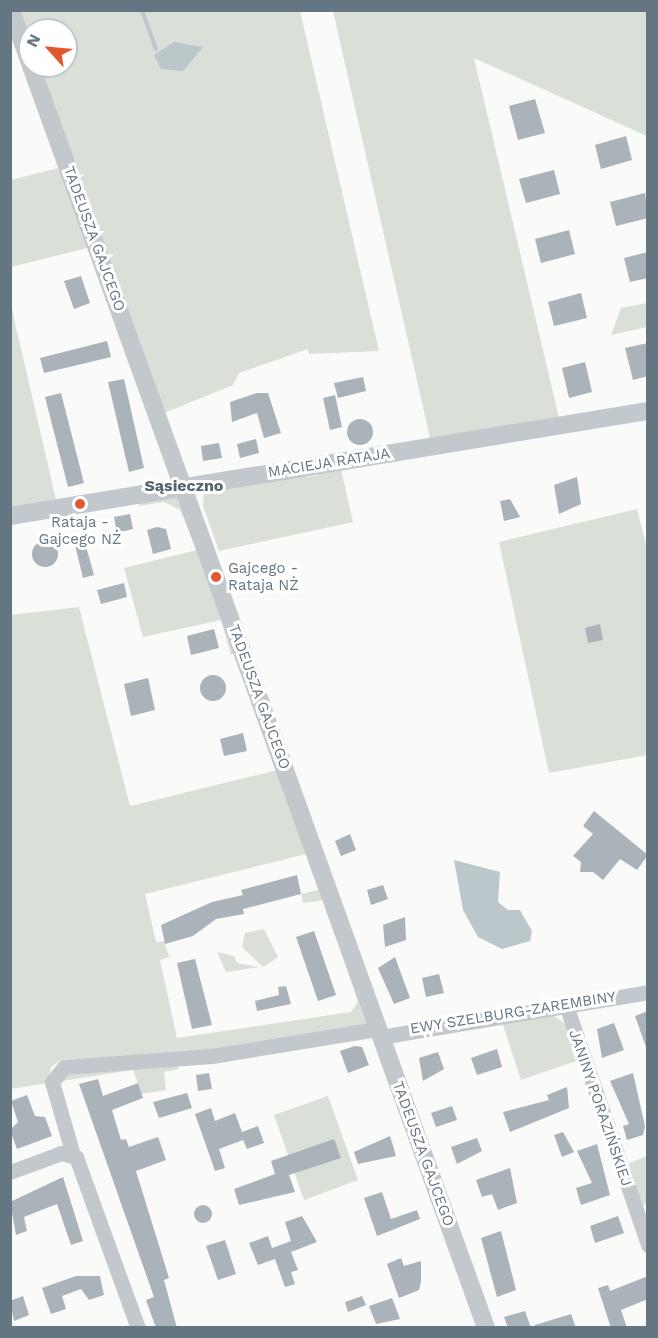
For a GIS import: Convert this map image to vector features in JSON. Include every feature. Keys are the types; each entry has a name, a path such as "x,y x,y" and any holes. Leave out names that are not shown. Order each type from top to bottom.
{"street":[{"name":"TADEUSZA GAJCEGO","path":"11,10 18,29"},
{"name":"TADEUSZA GAJCEGO","path":"36,78 486,1328"},
{"name":"MACIEJA RATAJA","path":"10,516 648,411"},
{"name":"EWY SZELBURG-ZAREMBINY","path":"73,1155 53,1086 56,1072 68,1066 212,1056 648,992"},
{"name":"JANINY PORAZIŃSKIEJ","path":"566,1005 648,1245"},
{"path":"10,1172 61,1153 73,1155 138,1328"}],"shaded area":[{"path":"16,11 300,11 379,351 309,354 308,349 239,373 233,385 164,413 40,78 78,78 78,18 19,18"},
{"path":"333,11 647,11 647,136 474,58 560,422 431,442"},
{"path":"174,42 203,47 183,71 161,69 154,55"},
{"path":"62,167 91,247 11,267 11,180"},
{"path":"10,301 57,504 10,512"},
{"path":"647,303 647,327 611,335 621,308"},
{"path":"340,465 353,522 219,551 203,506 204,491 304,471 306,477 318,475 320,468"},
{"path":"178,496 235,653 231,655 221,620 143,637 124,568 197,550 180,510 164,502 139,506 139,498"},
{"path":"637,509 648,553 647,755 549,773 499,542"},
{"path":"79,607 130,806 278,770 325,900 303,903 301,894 318,890 306,854 145,894 156,942 164,941 169,956 177,954 160,960 177,1038 351,1012 358,1002 328,912 369,1024 183,1056 61,1060 51,1067 48,1083 11,1089 11,615"},
{"path":"454,860 500,872 498,902 508,910 520,910 532,931 530,941 502,949 478,937 463,910"},
{"path":"264,929 278,957 263,967 242,947 245,933"},
{"path":"217,952 234,956 237,963 259,967 226,972"},
{"path":"557,1011 554,1016 567,1025 579,1060 521,1080 502,1022 401,1037 391,1053 401,1035"},
{"path":"177,1065 179,1069 164,1072 166,1090 142,1094 133,1070 61,1081 61,1074"},
{"path":"328,1096 358,1180 304,1200 274,1115"},
{"path":"647,1156 647,1204 639,1207 624,1165"}],"building":[{"path":"535,99 545,133 518,140 509,106"},
{"path":"626,136 632,160 601,169 595,145"},
{"path":"554,170 560,194 526,203 519,179"},
{"path":"645,193 648,218 616,226 610,202"},
{"path":"569,230 575,254 541,263 535,239"},
{"path":"648,252 648,278 630,282 624,258"},
{"path":"81,276 90,303 74,309 64,281"},
{"path":"581,293 587,318 554,326 548,302"},
{"path":"107,341 111,357 44,373 40,358"},
{"path":"648,343 648,376 633,380 625,348"},
{"path":"585,362 592,392 569,398 562,368"},
{"path":"363,377 366,391 338,398 334,383"},
{"path":"124,379 144,468 129,472 108,382"},
{"path":"61,393 84,483 68,487 45,397"},
{"path":"257,393 268,393 281,433 264,438 257,413 232,422 230,402"},
{"path":"335,395 342,427 330,430 323,398"},
{"path":"360,419 369,423 373,432 369,441 360,445 351,441 347,432 351,423"},
{"path":"256,439 259,453 240,458 237,444"},
{"path":"219,443 222,458 203,461 201,446"},
{"path":"577,477 581,504 559,514 554,485"},
{"path":"510,499 520,517 504,521 500,501"},
{"path":"130,514 133,529 117,533 114,517"},
{"path":"157,527 166,529 171,549 153,554 147,530"},
{"path":"45,541 54,545 58,554 54,563 45,567 36,563 32,554 36,545"},
{"path":"85,543 94,575 83,578 75,545"},
{"path":"124,583 127,597 101,604 97,590"},
{"path":"600,624 603,640 588,643 585,628"},
{"path":"214,629 219,648 191,655 187,636"},
{"path":"213,675 222,679 226,688 222,697 213,701 204,697 200,688 204,679"},
{"path":"148,678 155,710 131,716 124,684"},
{"path":"243,733 247,751 224,756 220,739"},
{"path":"594,811 648,855 637,870 620,859 603,880 593,872 580,872 581,862 573,856 593,834 583,826"},
{"path":"350,834 356,850 341,856 335,841"},
{"path":"297,875 301,894 243,909 244,914 216,919 193,936 165,944 161,925 212,902 243,895 241,890"},
{"path":"383,885 388,899 371,905 367,890"},
{"path":"405,917 406,940 385,947 383,925"},
{"path":"314,931 336,995 318,1001 296,937"},
{"path":"395,957 410,998 394,1004 378,968"},
{"path":"195,959 212,1025 192,1029 177,963"},
{"path":"439,974 444,993 426,997 422,978"},
{"path":"286,986 291,1004 257,1011 255,1001 279,995 278,987"},
{"path":"648,1011 648,1047 646,1047 635,1016"},
{"path":"614,1023 624,1050 602,1058 597,1029"},
{"path":"355,1046 362,1047 369,1065 348,1073 340,1051"},
{"path":"497,1049 502,1067 477,1075 471,1058"},
{"path":"438,1052 444,1069 423,1081 419,1058"},
{"path":"209,1073 212,1089 198,1091 196,1075"},
{"path":"633,1073 645,1126 643,1135 627,1140 623,1126 629,1124 610,1081"},
{"path":"98,1079 103,1096 138,1083 143,1098 112,1110 121,1140 126,1139 129,1147 158,1137 166,1160 136,1171 169,1278 164,1280 177,1328 156,1328 146,1300 154,1297 79,1084"},
{"path":"567,1087 569,1108 510,1132 503,1112 549,1100 547,1095"},
{"path":"187,1093 192,1108 159,1118 153,1102"},
{"path":"27,1095 35,1116 45,1117 52,1136 17,1149 10,1130 18,1122 11,1101"},
{"path":"452,1106 457,1120 436,1127 431,1113"},
{"path":"211,1108 215,1121 235,1113 242,1132 258,1126 264,1143 247,1149 243,1140 219,1149 225,1168 215,1171 195,1114"},
{"path":"563,1132 574,1152 562,1157 554,1135"},
{"path":"390,1136 396,1156 358,1164 354,1152"},
{"path":"477,1138 482,1151 457,1164 451,1147"},
{"path":"334,1139 341,1158 289,1175 295,1192 239,1205 234,1189 275,1174 271,1161"},
{"path":"597,1144 610,1195 581,1205 576,1188 592,1183 577,1151"},
{"path":"510,1168 517,1203 498,1210 492,1194 482,1197 476,1180"},
{"path":"63,1177 83,1241 71,1245 57,1204 24,1217 27,1231 16,1235 10,1202"},
{"path":"382,1192 391,1219 417,1210 420,1219 377,1236 364,1198"},
{"path":"199,1205 207,1205 212,1210 210,1221 199,1223 194,1218 194,1210"},
{"path":"302,1216 317,1242 291,1252 298,1270 291,1272 295,1284 285,1287 275,1259 258,1265 249,1243 268,1236 272,1248 291,1241 285,1222"},
{"path":"618,1216 624,1233 595,1243 590,1226"},
{"path":"501,1231 516,1290 497,1297 481,1238"},
{"path":"225,1240 236,1274 218,1280 206,1246"},
{"path":"401,1258 404,1266 421,1261 421,1282 419,1290 399,1298 387,1264"},
{"path":"76,1276 100,1276 104,1295 89,1300 81,1289 62,1296 66,1309 51,1314 42,1288"},
{"path":"648,1276 648,1299 621,1310 627,1328 611,1328 598,1288 608,1285 610,1291"},
{"path":"23,1296 29,1315 14,1321 10,1301"},
{"path":"362,1296 366,1305 348,1312 345,1302"},
{"path":"392,1298 400,1319 376,1324 369,1306"},
{"path":"525,1311 531,1328 508,1328 504,1317"},
{"path":"571,1314 576,1328 535,1328 535,1325"}],"waterway":[{"path":"142,10 156,49"}],"place":[{"name":"Rataja - Gajcego NŻ","path":"80,504"},
{"name":"Gajcego - Rataja NŻ","path":"216,577"}],"district":[{"name":"Sąsieczno","path":"184,486"}]}
